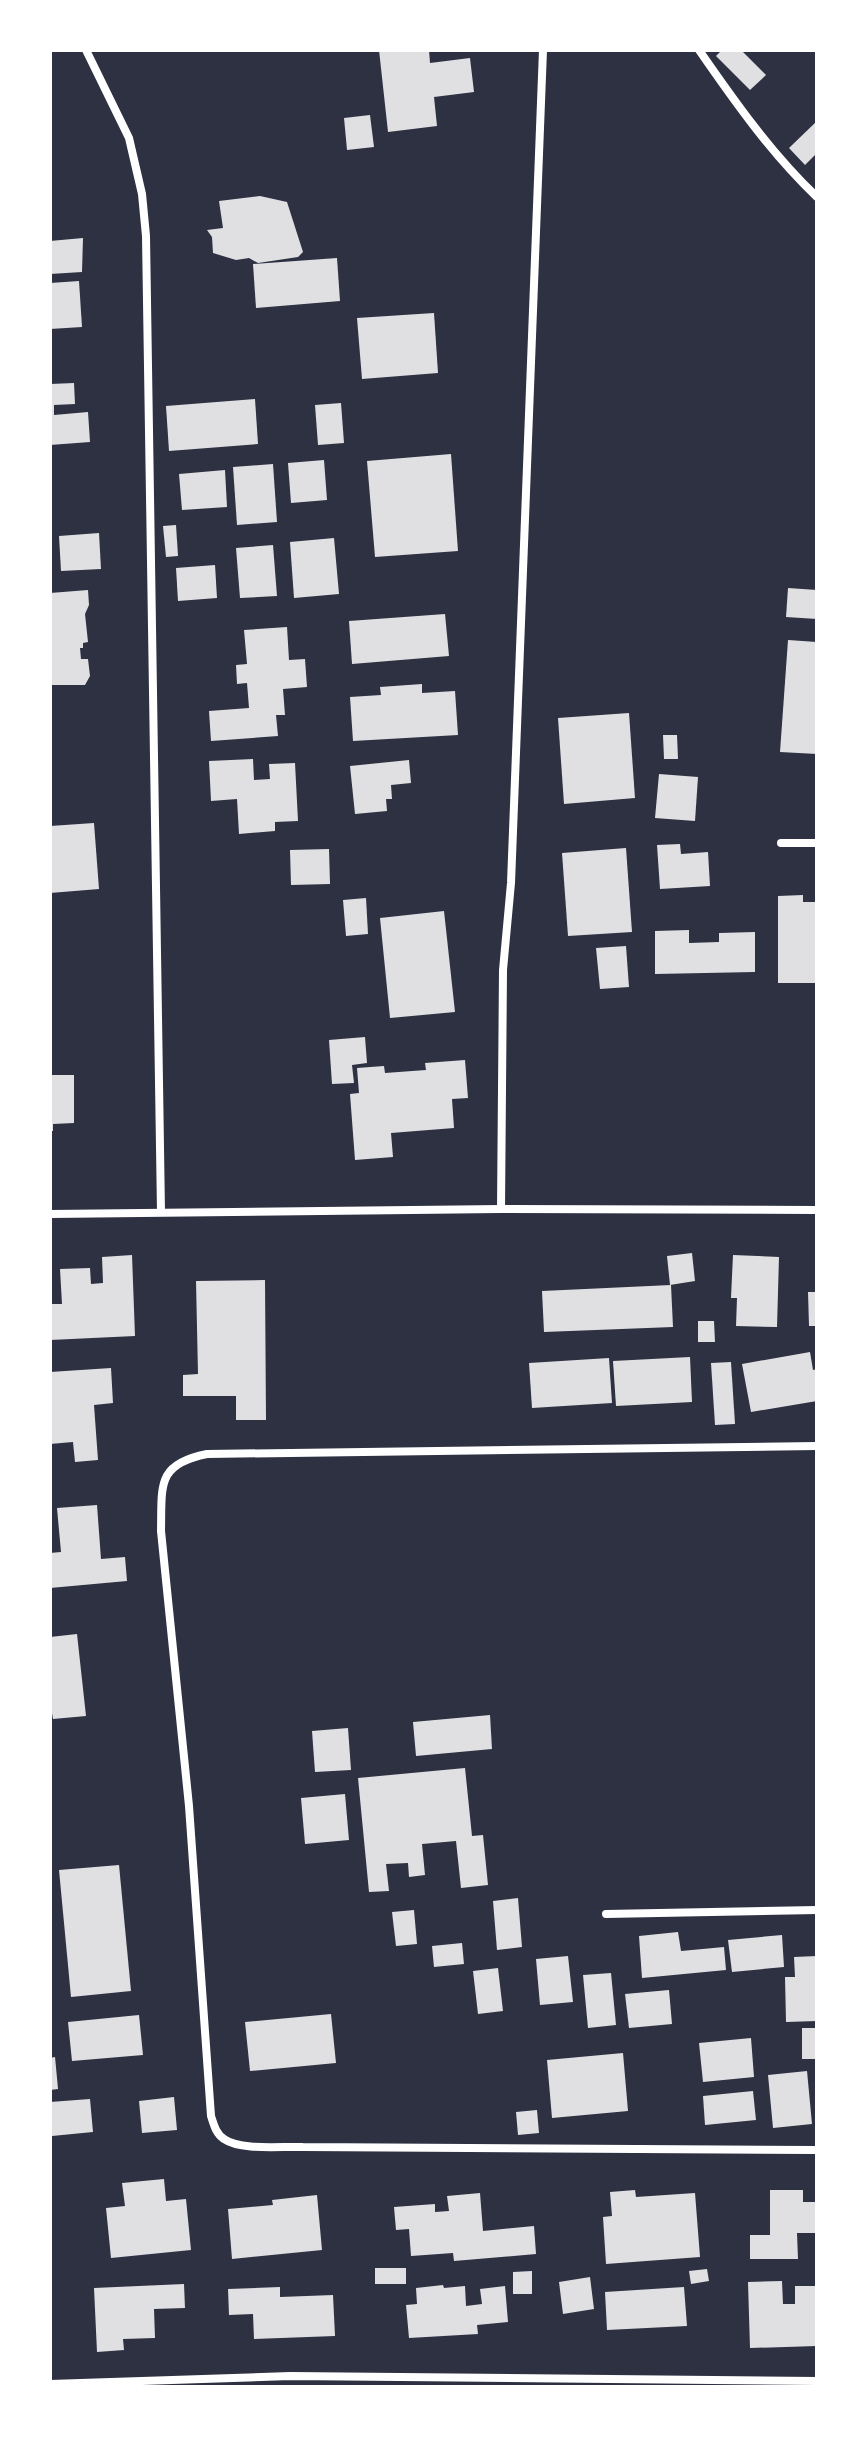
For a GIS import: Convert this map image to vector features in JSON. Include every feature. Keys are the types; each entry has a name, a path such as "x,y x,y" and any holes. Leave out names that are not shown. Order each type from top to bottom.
{"street":[{"path":"86,50 129,138 142,194 146,236 161,1212"},
{"path":"501,1209 503,970 511,883 543,50"},
{"path":"699,50 745,116 795,176 817,197"},
{"path":"781,843 817,843"},
{"path":"50,1214 501,1209 817,1210"},
{"path":"817,1446 207,1454 185,1459 168,1470 162,1492 161,1531 189,1806 211,2116 216,2131 225,2140 240,2145 303,2147 817,2150"},
{"path":"606,1914 817,1910"},
{"path":"50,2384 290,2376 817,2381"}],"building":[{"path":"379,50 429,50 430,63 470,58 474,92 434,97 437,126 388,132"},
{"path":"722,50 741,50 766,75 750,90 716,56"},
{"path":"370,115 374,147 347,150 344,118"},
{"path":"817,121 817,153 805,165 789,148"},
{"path":"260,196 287,202 303,252 298,257 258,263 249,258 236,260 213,253 212,237 207,230 223,228 219,201"},
{"path":"83,238 82,272 50,274 50,241"},
{"path":"337,258 340,301 256,308 253,264"},
{"path":"79,281 82,327 50,329 50,283"},
{"path":"434,313 438,373 362,379 357,318"},
{"path":"74,383 75,404 54,405 54,415 88,412 90,442 50,445 50,384"},
{"path":"255,399 258,444 169,451 166,406"},
{"path":"341,403 344,443 318,445 315,405"},
{"path":"451,454 458,551 375,557 367,461"},
{"path":"324,460 327,500 291,503 288,463"},
{"path":"273,464 277,522 237,525 233,467"},
{"path":"225,470 227,507 182,510 179,474"},
{"path":"176,525 178,556 166,557 163,526"},
{"path":"99,533 101,569 61,571 59,536"},
{"path":"334,538 339,594 294,598 290,542"},
{"path":"273,545 277,596 240,598 236,548"},
{"path":"215,565 217,598 178,601 176,568"},
{"path":"788,588 817,590 817,619 786,617"},
{"path":"88,590 89,605 85,614 88,642 80,648 81,659 88,659 90,676 85,685 50,685 50,593"},
{"path":"445,614 449,656 352,664 349,621"},
{"path":"287,627 289,660 305,659 307,687 283,689 285,715 276,715 278,736 211,741 209,711 249,708 247,683 237,684 236,665 247,664 244,630"},
{"path":"788,640 817,642 817,754 780,752"},
{"path":"422,684 422,693 455,691 458,735 353,741 350,697 381,695 380,687"},
{"path":"629,713 635,798 564,804 558,718"},
{"path":"663,735 677,735 678,759 664,759"},
{"path":"253,759 254,780 270,779 269,764 295,763 298,821 275,822 275,831 239,834 237,799 211,801 209,761"},
{"path":"409,760 411,783 391,785 392,799 386,799 387,811 355,814 350,766"},
{"path":"659,774 698,777 695,821 655,818"},
{"path":"94,823 99,889 50,893 50,826"},
{"path":"680,844 681,854 708,852 710,886 660,889 657,845"},
{"path":"626,848 632,932 568,936 562,853"},
{"path":"329,849 330,884 291,885 290,850"},
{"path":"803,895 803,902 817,902 817,983 778,983 778,896"},
{"path":"366,898 368,934 346,936 343,900"},
{"path":"444,911 455,1012 390,1018 380,918"},
{"path":"689,930 689,943 719,942 719,933 755,932 755,972 655,974 655,931"},
{"path":"626,946 629,987 600,989 596,948"},
{"path":"365,1037 367,1063 352,1065 354,1083 332,1084 329,1040"},
{"path":"465,1060 468,1098 452,1099 454,1128 391,1133 393,1157 355,1160 350,1094 359,1093 357,1068 384,1066 385,1073 426,1070 425,1063"},
{"path":"50,1075 74,1075 74,1123 53,1124 53,1131 50,1131"},
{"path":"692,1253 695,1281 670,1285 667,1256"},
{"path":"132,1255 135,1336 50,1340 50,1304 62,1304 60,1269 90,1268 91,1284 103,1283 102,1257"},
{"path":"733,1255 779,1257 777,1327 736,1326 737,1298 731,1298"},
{"path":"265,1280 266,1420 236,1420 236,1396 183,1396 183,1375 198,1374 196,1281"},
{"path":"671,1285 673,1327 544,1332 542,1291"},
{"path":"808,1292 817,1292 817,1326 809,1326"},
{"path":"698,1321 714,1321 715,1342 698,1342"},
{"path":"810,1352 813,1370 817,1369 817,1401 751,1412 742,1364"},
{"path":"690,1357 692,1402 616,1406 613,1361"},
{"path":"609,1358 612,1403 532,1408 529,1363"},
{"path":"731,1362 735,1424 715,1425 711,1363"},
{"path":"111,1368 113,1403 94,1405 98,1460 75,1462 73,1442 50,1444 50,1372"},
{"path":"97,1505 101,1559 125,1557 127,1581 50,1588 50,1553 61,1552 57,1508"},
{"path":"77,1634 86,1716 53,1719 50,1637"},
{"path":"490,1715 492,1749 416,1756 413,1722"},
{"path":"348,1728 351,1770 315,1772 312,1731"},
{"path":"465,1768 472,1836 483,1835 488,1885 461,1888 456,1841 422,1844 425,1875 409,1877 408,1863 386,1864 389,1891 369,1892 358,1778"},
{"path":"345,1794 349,1840 305,1844 301,1798"},
{"path":"119,1865 131,1991 71,1997 59,1870"},
{"path":"518,1898 522,1947 497,1950 493,1901"},
{"path":"414,1910 417,1944 396,1946 392,1912"},
{"path":"678,1932 681,1951 724,1947 726,1970 642,1978 639,1936"},
{"path":"782,1935 784,1967 732,1972 728,1940"},
{"path":"462,1943 464,1964 434,1967 432,1946"},
{"path":"568,1956 573,2002 540,2005 536,1959"},
{"path":"817,1956 817,2021 786,2022 785,1977 795,1977 794,1957"},
{"path":"498,1968 503,2011 478,2014 473,1971"},
{"path":"611,1973 616,2025 588,2028 583,1975"},
{"path":"669,1990 672,2024 629,2028 625,1994"},
{"path":"331,2014 336,2063 250,2071 245,2022"},
{"path":"139,2015 143,2055 72,2061 68,2022"},
{"path":"802,2028 817,2028 817,2059 802,2059"},
{"path":"751,2038 754,2077 703,2082 699,2043"},
{"path":"623,2053 628,2111 552,2118 547,2060"},
{"path":"55,2057 58,2089 50,2090 50,2058"},
{"path":"807,2071 812,2124 773,2128 768,2075"},
{"path":"753,2091 756,2120 705,2125 703,2096"},
{"path":"174,2097 177,2130 142,2133 139,2101"},
{"path":"90,2099 93,2132 52,2136 50,2102"},
{"path":"537,2110 539,2133 518,2135 516,2112"},
{"path":"164,2179 166,2201 186,2199 191,2250 111,2258 106,2208 125,2206 122,2183"},
{"path":"635,2190 636,2197 695,2193 700,2257 606,2264 603,2217 612,2216 610,2192"},
{"path":"770,2190 803,2190 803,2202 817,2202 817,2233 797,2233 798,2259 750,2259 750,2235 770,2235"},
{"path":"480,2193 483,2231 534,2226 536,2254 454,2261 453,2253 411,2256 409,2229 396,2230 394,2207 435,2204 435,2212 449,2211 447,2196"},
{"path":"317,2195 322,2250 232,2259 228,2209 273,2205 272,2200"},
{"path":"375,2268 406,2268 406,2284 375,2284"},
{"path":"707,2269 709,2281 691,2284 689,2271"},
{"path":"532,2271 532,2294 513,2294 513,2272"},
{"path":"590,2277 594,2309 563,2314 559,2282"},
{"path":"782,2281 783,2304 795,2304 795,2286 817,2286 817,2346 750,2348 748,2282"},
{"path":"184,2284 185,2308 154,2309 155,2338 123,2339 124,2350 97,2352 94,2288"},
{"path":"443,2285 444,2288 465,2286 466,2306 482,2304 480,2289 505,2286 508,2322 477,2325 478,2334 409,2338 406,2305 417,2304 416,2288"},
{"path":"280,2287 280,2297 333,2295 335,2336 254,2339 253,2314 229,2315 228,2289"},
{"path":"684,2287 687,2326 607,2330 605,2292"}]}
